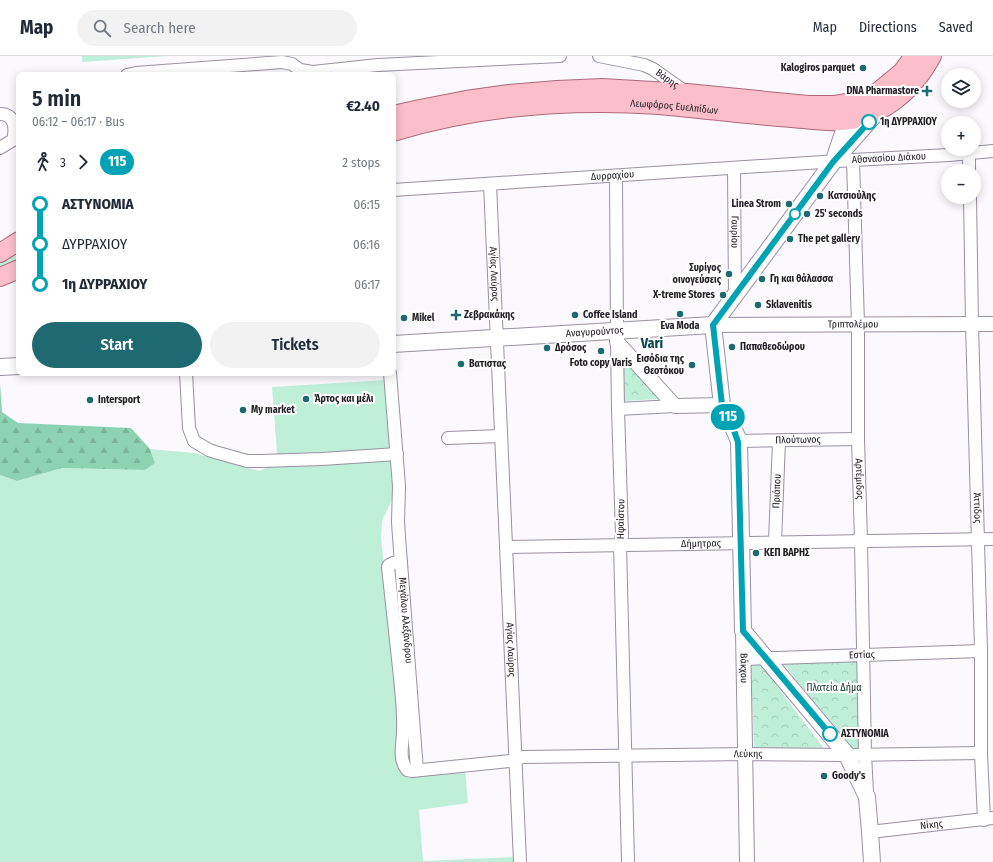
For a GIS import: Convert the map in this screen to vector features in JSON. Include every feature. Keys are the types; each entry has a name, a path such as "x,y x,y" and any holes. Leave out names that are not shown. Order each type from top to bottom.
{"main road":[{"name":"Λεωφόρος Ευελπίδων","path":"396,114 420,108 509,94 602,88 687,93 821,105 846,104 868,98 879,91 902,72 914,56"},
{"name":"Λεωφόρος Ευελπίδων","path":"396,131 446,118 515,107 607,102 660,105 825,121 847,121 878,111 897,99 919,76 932,56"},
{"path":"833,162 847,121 862,100"},
{"path":"722,405 713,325 833,162 878,111"},
{"path":"0,253 16,243"},
{"path":"0,277 16,270"},
{"name":"Αναγυρούντος","path":"396,344 497,338 617,336 713,325"},
{"path":"0,367 16,366"},
{"name":"Βάκχου","path":"722,405 732,425 738,442 742,543 743,631"},
{"path":"743,631 847,755 867,797 872,862"}],"street":[{"path":"149,72 282,62 292,64 300,70 313,72 378,65 560,56"},
{"name":"Βάρης","path":"599,56 644,66 659,72 687,93"},
{"path":"644,66 649,69 650,74 650,81 645,90"},
{"path":"0,114 6,114 10,118 15,133 13,140 0,148"},
{"name":"Αθανασίου Διάκου","path":"981,152 993,151"},
{"name":"Αθανασίου Διάκου","path":"833,162 941,155"},
{"name":"Αρτέμιδος","path":"853,160 858,325 858,439 867,797"},
{"name":"Δυρραχίου","path":"396,190 833,162"},
{"name":"Γαυρίου","path":"734,168 735,296"},
{"name":"Ηφαίστου","path":"616,176 618,409 622,535 620,545 628,862"},
{"name":"Αγίας Λαύρας","path":"490,184 520,862"},
{"name":"Άττιδος","path":"970,204 981,753 988,819"},
{"name":"Τριπτολέμου","path":"713,325 993,324"},
{"path":"617,336 675,406"},
{"path":"186,376 189,428 191,435 194,440 215,452 247,461 322,459 396,454"},
{"name":"Μεγάλου Αλεξάνδρου","path":"390,376 399,486 398,522 417,770 510,762 515,759"},
{"path":"618,409 722,405"},
{"path":"448,438 501,436"},
{"name":"Πλούτωνος","path":"738,442 858,439"},
{"name":"Πριάπου","path":"775,542 779,441"},
{"name":"Δήμητρας","path":"506,547 993,539"},
{"name":"Βάκχου","path":"743,631 747,862"},
{"name":"Εστίας","path":"744,659 980,651"},
{"name":"Λεύκης","path":"515,759 523,757 745,754 847,755 981,753"},
{"name":"Νίκης","path":"870,832 988,819"}],"green space":[{"path":"82,56 168,56 82,62"},
{"path":"16,248 16,263 0,269 0,258"},
{"path":"622,361 631,362 659,399 623,401"},
{"path":"386,380 395,482 391,502 382,521 381,538 401,717 399,765 465,768 468,803 419,810 423,861 516,857 516,862 0,862 0,475 17,481 62,468 145,470 155,463 150,449 194,453 259,471 279,462 272,387"},
{"path":"0,383 2,412 18,423 131,428 150,449 155,463 145,470 62,468 17,481 0,475"},
{"name":"Πλατεία Δήμα","path":"859,660 861,749 849,749 784,664"},
{"name":"Πλατεία Δήμα","path":"751,664 761,665 825,750 754,751"}],"bus line":[{"name":"115","path":"830,734 743,631 742,543 738,442 736,433 722,405 713,325 833,162 869,122"}],"place":[{"name":"Kalogiros parquet","path":"863,68"},
{"name":"DNA Pharmastore","path":"927,91"},
{"name":"1η ΔΥΡΡΑΧΙΟΥ","path":"869,122"},
{"name":"Κατσιούλης","path":"820,196"},
{"name":"Linea Strom","path":"789,204"},
{"name":"25' seconds","path":"807,214"},
{"name":"The pet gallery","path":"790,239"},
{"name":"Συρίγος οινογεύσεις","path":"729,274"},
{"name":"Γη και θάλασσα","path":"762,279"},
{"name":"X-treme Stores","path":"723,295"},
{"name":"Sklavenitis","path":"758,305"},
{"name":"Eva Moda","path":"680,314"},
{"name":"Ζεβρακάκης","path":"456,315"},
{"name":"Coffee Island","path":"575,315"},
{"name":"Mikel","path":"404,318"},
{"name":"Παπαθεοδώρου","path":"732,347"},
{"name":"Δρόσος","path":"547,348"},
{"name":"Foto copy Varis","path":"601,351"},
{"name":"Βατιστας","path":"461,364"},
{"name":"Εισόδια της Θεοτόκου","path":"692,365"},
{"name":"Άρτος και μέλι","path":"306,399"},
{"name":"Intersport","path":"90,400"},
{"name":"My market","path":"243,410"},
{"name":"ΚΕΠ ΒΑΡΗΣ","path":"756,553"},
{"name":"ΑΣΤΥΝΟΜΙΑ","path":"830,734"},
{"name":"Goody's","path":"824,776"}],"district":[{"name":"Vari","path":"652,343"}]}
